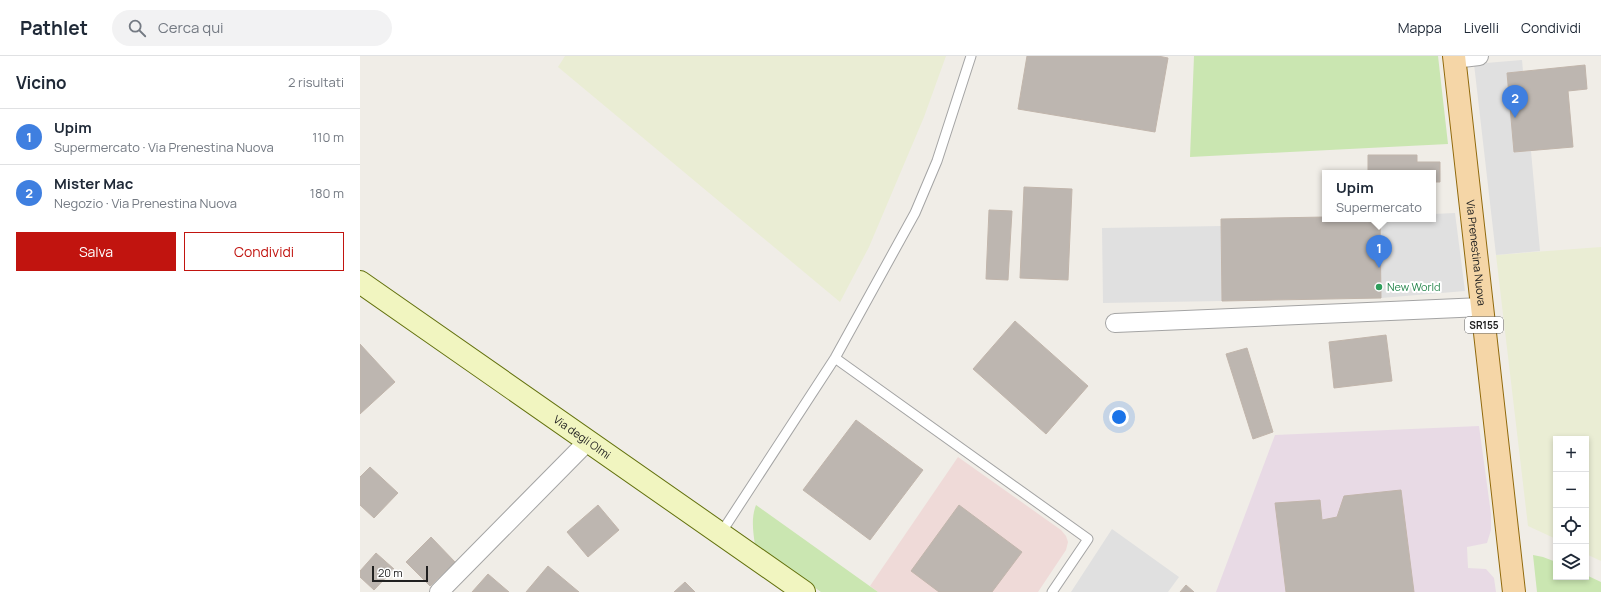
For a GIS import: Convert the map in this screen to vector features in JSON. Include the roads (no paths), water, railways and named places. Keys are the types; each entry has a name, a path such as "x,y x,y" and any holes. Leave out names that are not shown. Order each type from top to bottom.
{"main road":[{"name":"Via Prenestina Nuova","path":"1454,57 1514,592"}],"street":[{"path":"1454,57 1479,56"},
{"name":"Via degli Olmi","path":"360,282 804,592"},
{"path":"1115,323 1482,307"},
{"path":"439,592 588,441"}],"lane":[{"path":"721,533 835,358 915,213 937,160 971,56"},
{"path":"835,358 1088,540 1052,592"}],"place":[{"name":"Mister Mac","path":"1515,118"},
{"name":"Upim","path":"1379,268"},
{"name":"New World","path":"1379,287"}]}
